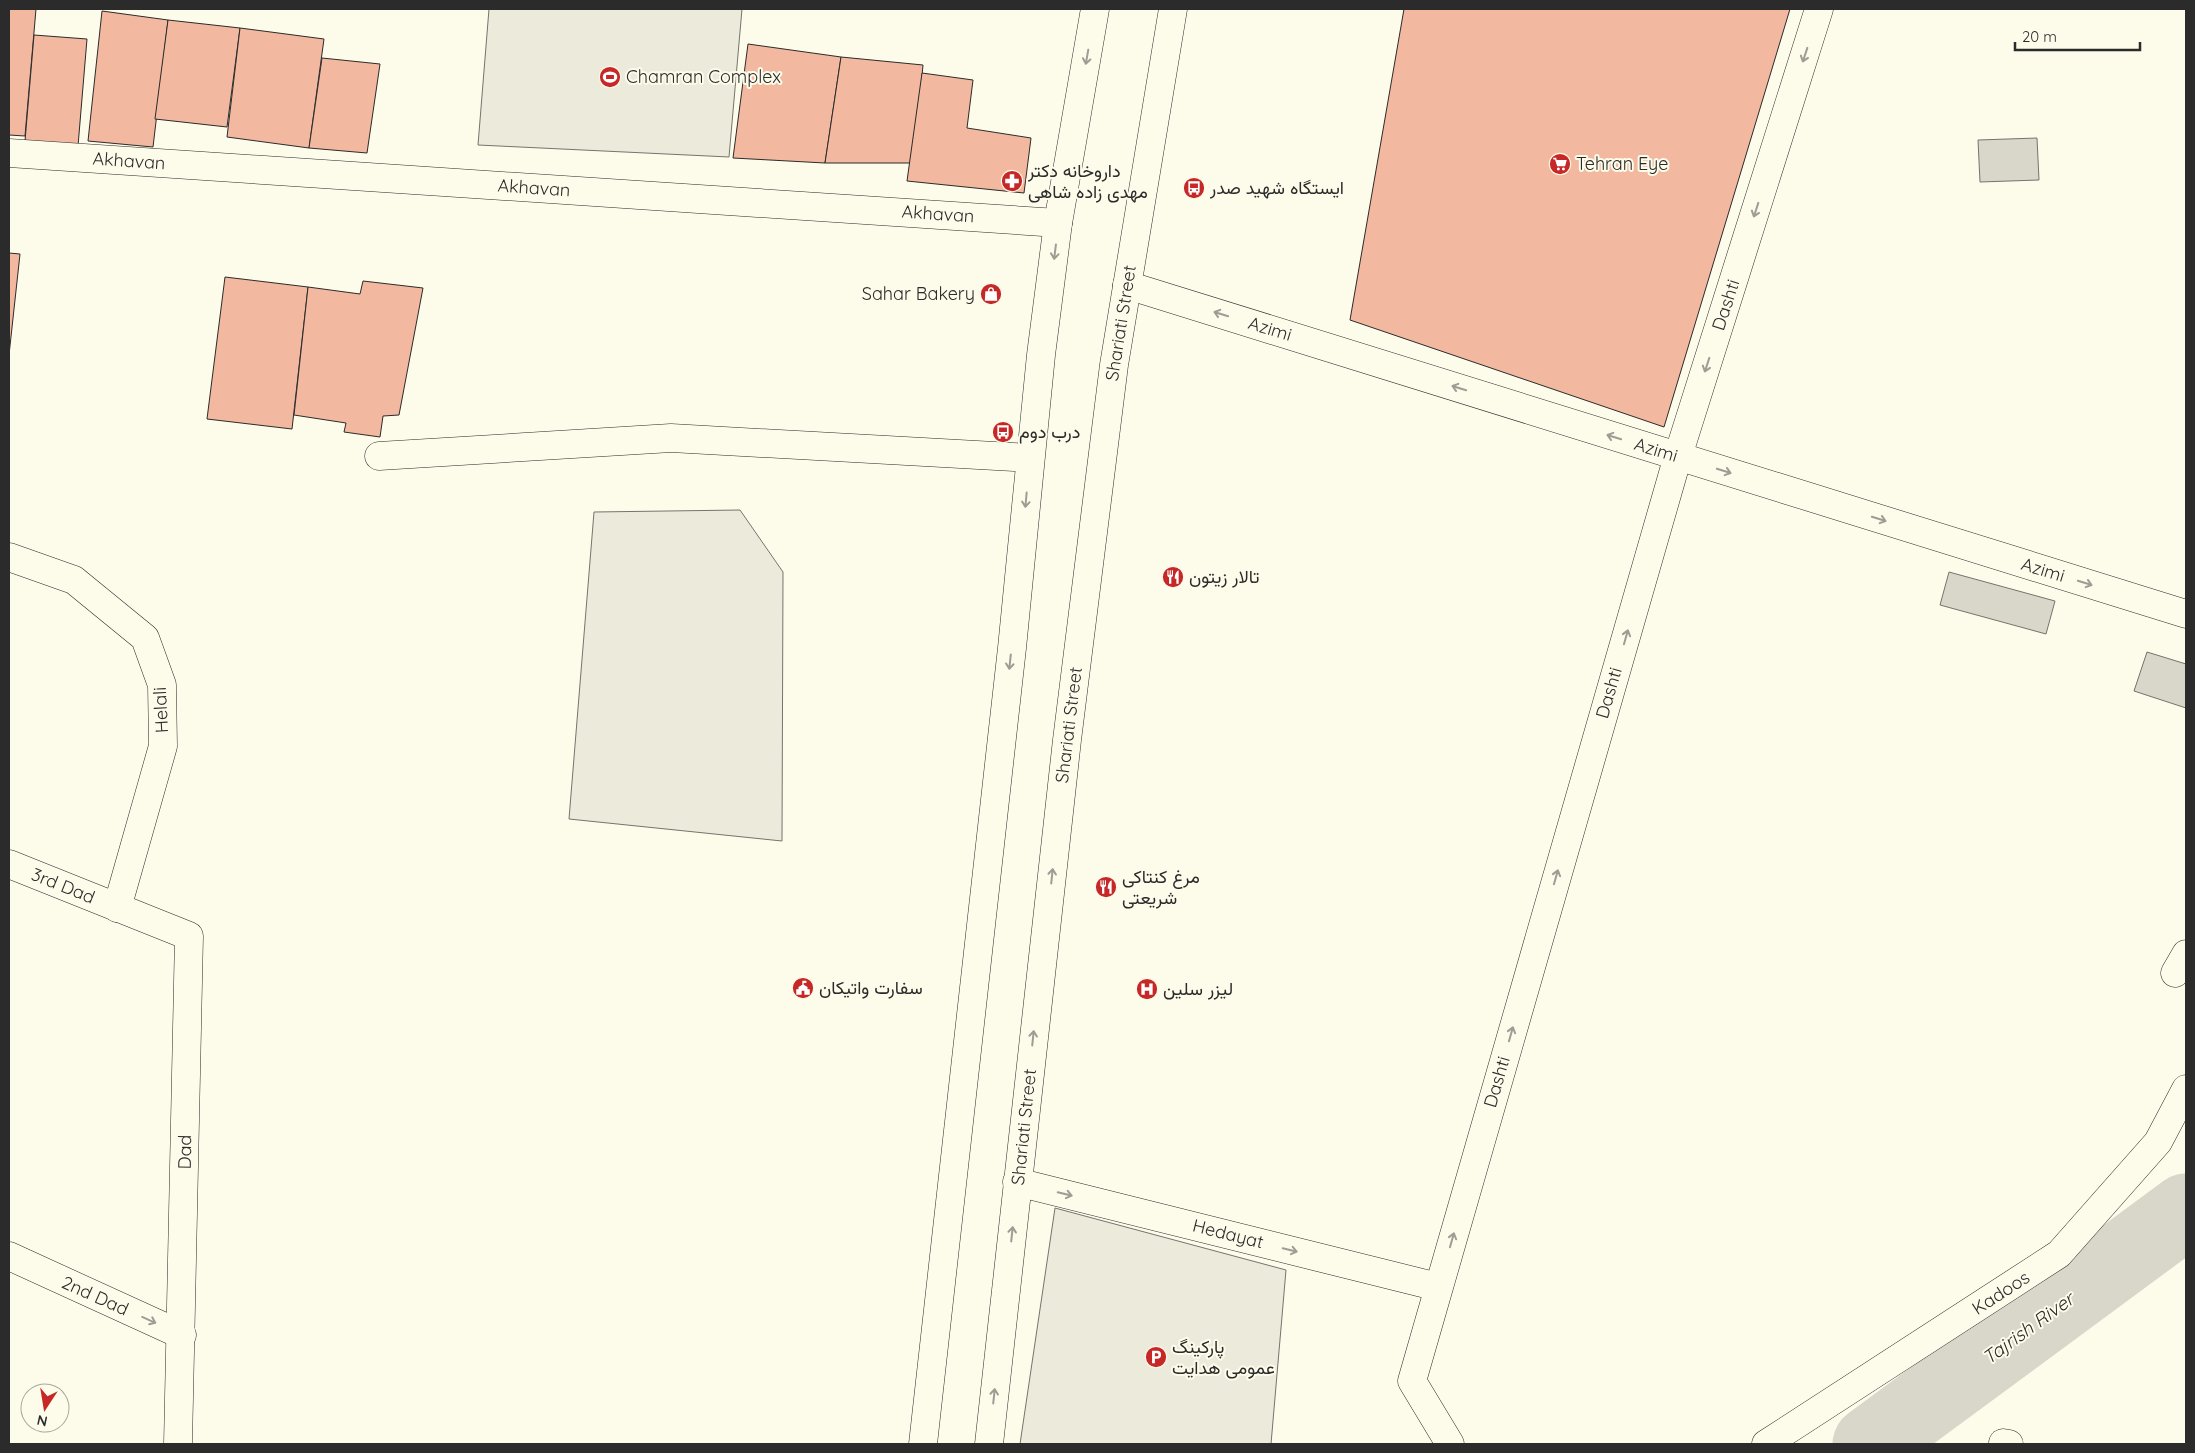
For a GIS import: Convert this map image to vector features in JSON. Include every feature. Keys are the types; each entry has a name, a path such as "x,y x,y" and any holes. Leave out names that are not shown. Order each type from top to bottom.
{"street":[{"path":"923,1444 1012,648 1030,458 1058,222 1095,9"},
{"name":"Shariati Street","path":"989,1444 1067,740 1114,364 1173,9"},
{"name":"Dashti","path":"1450,1444 1412,1381 1678,456 1819,9"},
{"name":"Akhavan","path":"9,153 1058,222"},
{"name":"Azimi","path":"1127,285 2186,614"},
{"path":"379,456 672,438 1030,458"},
{"name":"Helali","path":"9,556 74,580 145,638 162,685 163,746 117,908"},
{"name":"3rd Dad","path":"9,864 117,908"},
{"name":"Dad","path":"117,908 189,936 182,1335 178,1444"},
{"name":"Kadoos","path":"1766,1444 2059,1254 2158,1142 2186,1089"},
{"name":"Hedayat","path":"1017,1182 1438,1287"},
{"name":"2nd Dad","path":"9,1256 182,1335"}],"shaded area":[{"name":"Chamran Complex","path":"489,9 742,9 729,157 478,145"},
{"path":"2037,138 2039,180 1980,182 1978,140"},
{"path":"740,510 783,572 782,841 569,819 594,512"},
{"path":"1949,572 2055,601 2046,634 1940,605"},
{"path":"2147,652 2186,664 2186,708 2134,691"},
{"name":"پارکینگ عمومی هدایت","path":"1055,1208 1286,1270 1271,1444 1020,1444"}],"building":[{"path":"9,9 36,9 25,136 9,135"},
{"name":"Tehran Eye","path":"1404,9 1790,9 1664,427 1350,320"},
{"path":"102,11 168,20 153,147 88,141"},
{"path":"168,20 240,28 227,127 155,119"},
{"path":"240,28 324,39 309,148 227,137"},
{"path":"34,35 87,39 78,146 25,141"},
{"path":"748,44 841,57 825,163 733,158"},
{"path":"841,57 923,65 914,163 825,163"},
{"path":"322,58 380,64 367,153 309,148"},
{"path":"922,73 973,80 967,128 1031,138 1024,193 907,181"},
{"path":"9,253 20,254 9,355"},
{"path":"225,277 308,287 292,429 207,419"},
{"path":"363,281 423,288 399,415 383,416 380,437 344,432 346,423 294,415 308,287 360,294"}],"waterway":[{"name":"Tajrish River","path":"1870,1444 2186,1211"}],"place":[{"name":"Chamran Complex","path":"610,77"},
{"name":"Tehran Eye","path":"1560,164"},
{"name":"داروخانه دکتر مهدی زاده شاهی","path":"1012,181"},
{"name":"ایستگاه شهید صدر","path":"1194,188"},
{"name":"Sahar Bakery","path":"991,294"},
{"name":"درب دوم","path":"1003,432"},
{"name":"تالار زیتون","path":"1173,577"},
{"name":"مرغ کنتاکی شریعتی","path":"1106,887"},
{"name":"سفارت واتیکان","path":"803,988"},
{"name":"لیزر سلین","path":"1147,989"},
{"name":"پارکینگ عمومی هدایت","path":"1156,1357"}]}
